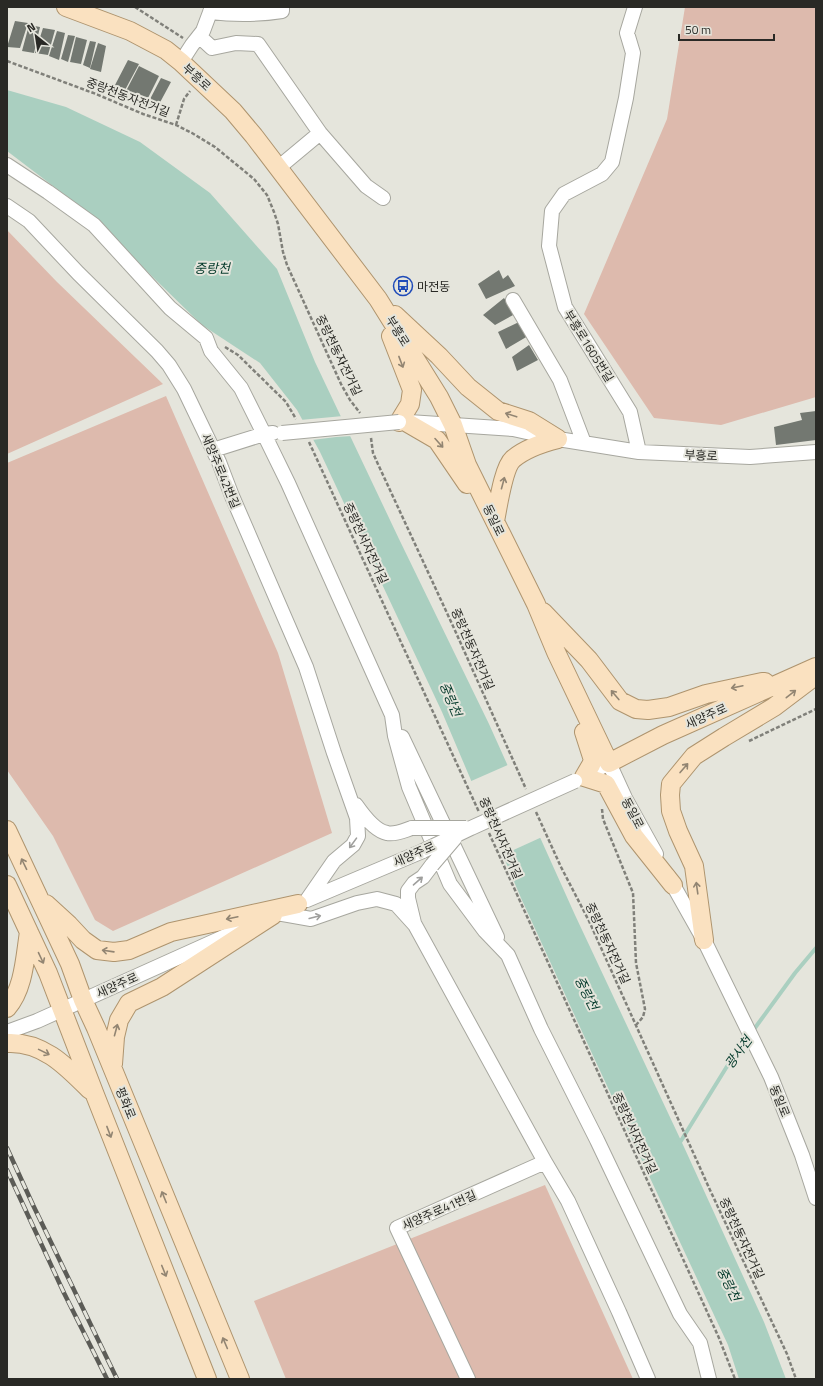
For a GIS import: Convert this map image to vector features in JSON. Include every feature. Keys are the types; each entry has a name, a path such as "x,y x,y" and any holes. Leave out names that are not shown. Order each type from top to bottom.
{"main road":[{"name":"부흥로","path":"66,7 130,31 166,50 181,62 233,111 254,136 378,299 439,397 453,425"},
{"path":"378,299 412,390 410,404 402,422 438,440 498,528"},
{"path":"378,299 439,356 468,387 498,411 529,421 558,439"},
{"name":"동일로","path":"453,425 467,465 536,604 556,652 609,763"},
{"path":"498,528 503,480 512,460 535,445 558,439"},
{"path":"536,604 588,660 620,701 636,708 648,710 669,707 706,694 762,682 775,685"},
{"path":"556,652 593,760 591,765 579,779"},
{"name":"새양주로","path":"609,763 663,735 816,667"},
{"path":"704,940 694,866 678,831 671,811 671,784 694,756 774,708 816,675"},
{"path":"579,779 606,784 634,836 673,884"},
{"name":"평화로","path":"7,830 70,964 83,1000 240,1379"},
{"path":"7,885 48,973 207,1379"},
{"path":"39,898 83,940 97,950 114,952 129,950 171,932 302,902"},
{"path":"112,1069 115,1037 119,1020 129,1003 162,987 275,914"},
{"path":"7,1008 14,1000 22,976 29,932"},
{"path":"7,1043 32,1046 57,1058 95,1095"}],"street":[{"path":"181,62 203,31 211,9 233,15 264,14 282,11 282,7"},
{"name":"부흥로1605번길","path":"635,7 626,33 633,53 626,98 612,162 602,174 564,194 552,211 549,246 565,307 630,412 639,452"},
{"path":"199,36 212,48 236,43 258,44 320,133 366,186 383,198"},
{"path":"278,168 320,133"},
{"path":"7,165 94,225 170,308 206,338 211,351 241,388 288,483 392,715 503,950"},
{"name":"새양주로42번길","path":"7,206 29,221 158,351 184,389 219,462 232,496 306,667 334,753 349,793"},
{"path":"513,300 560,380 584,443"},
{"path":"213,450 264,434 282,432 402,422 453,425"},
{"name":"부흥로","path":"453,425 514,429 558,439 639,452 750,457 816,452"},
{"path":"392,715 395,736 409,787 450,884 485,931 508,955 541,1029 597,1140 680,1314 700,1343 709,1379"},
{"name":"새양주로","path":"7,1032 62,1010 302,902 422,851 579,779 609,763"},
{"name":"동일로","path":"609,763 625,798 704,940 728,993 771,1077 802,1155 816,1198"},
{"path":"349,793 364,817 386,833 395,833 412,828 466,830"},
{"path":"302,902 334,861 353,845 358,836 357,818 349,793"},
{"path":"415,925 408,898 408,891 423,877 432,865 466,830"},
{"path":"275,914 311,919 357,903 377,899 396,904 415,925 545,1162 568,1201 648,1379"},
{"name":"새양주로41번길","path":"468,1379 397,1228 545,1162"}],"path":[{"path":"135,7 183,39"},
{"name":"중랑천동자전거길","path":"7,61 96,94 143,114 176,125 204,139 254,179 266,195 274,212 278,224 283,252 294,282 341,384 363,418"},
{"path":"176,125 184,99 192,87"},
{"path":"206,338 214,340 238,355 286,402 298,422"},
{"name":"중랑천동자전거길","path":"370,434 377,462 453,626 528,794"},
{"name":"중랑천서자전거길","path":"305,436 481,816"},
{"path":"746,742 816,709"},
{"name":"중랑천동자전거길","path":"535,808 561,867 587,916 710,1190 787,1354 796,1379"},
{"path":"601,808 603,819 633,893 636,963 645,1009 643,1017 636,1025"},
{"name":"중랑천서자전거길","path":"488,830 719,1338 735,1379"}],"shaded area":[{"path":"685,7 816,7 816,397 721,425 654,418 584,314 667,119"},
{"path":"7,230 57,282 163,384 7,454"},
{"path":"166,396 278,653 332,833 113,931 95,920 53,836 7,770 7,463"},
{"path":"545,1185 633,1379 286,1379 254,1301"}],"water":[{"name":"중랑천","path":"7,90 66,107 140,142 210,193 277,269 315,362 489,724 575,915 764,1322 786,1379 739,1379 728,1345 521,898 442,712 320,452 297,410 260,363 202,325 82,208 7,151"}],"pier":[{"path":"343,416 352,436 312,440 300,420"},
{"path":"510,764 542,837 500,856 469,782"}],"building":[{"path":"15,21 28,23 20,48 7,47"},
{"path":"29,25 40,27 34,53 22,51"},
{"path":"43,28 55,30 48,55 35,53"},
{"path":"57,31 65,33 59,60 49,56"},
{"path":"68,35 75,36 68,62 61,59"},
{"path":"76,37 87,40 81,64 70,62"},
{"path":"90,41 96,42 90,68 83,65"},
{"path":"98,43 106,46 101,72 90,69"},
{"path":"128,60 139,64 125,90 115,85"},
{"path":"139,66 159,76 146,102 126,91"},
{"path":"161,78 171,82 157,108 148,103"},
{"path":"499,270 503,279 508,275 515,286 486,299 478,284"},
{"path":"504,298 515,314 495,325 483,315"},
{"path":"519,322 528,336 506,349 498,332"},
{"path":"529,345 538,360 517,371 512,357"},
{"path":"816,411 816,440 776,445 774,427 802,420 800,413"}],"waterway":[{"name":"광사천","path":"752,1032 795,973 816,948"},
{"name":"광사천","path":"679,1144 726,1068 748,1038"}],"railway":[{"path":"7,1148 117,1379"},
{"path":"7,1170 64,1293 107,1379"}],"place":[{"name":"마전동","path":"403,286"}]}
